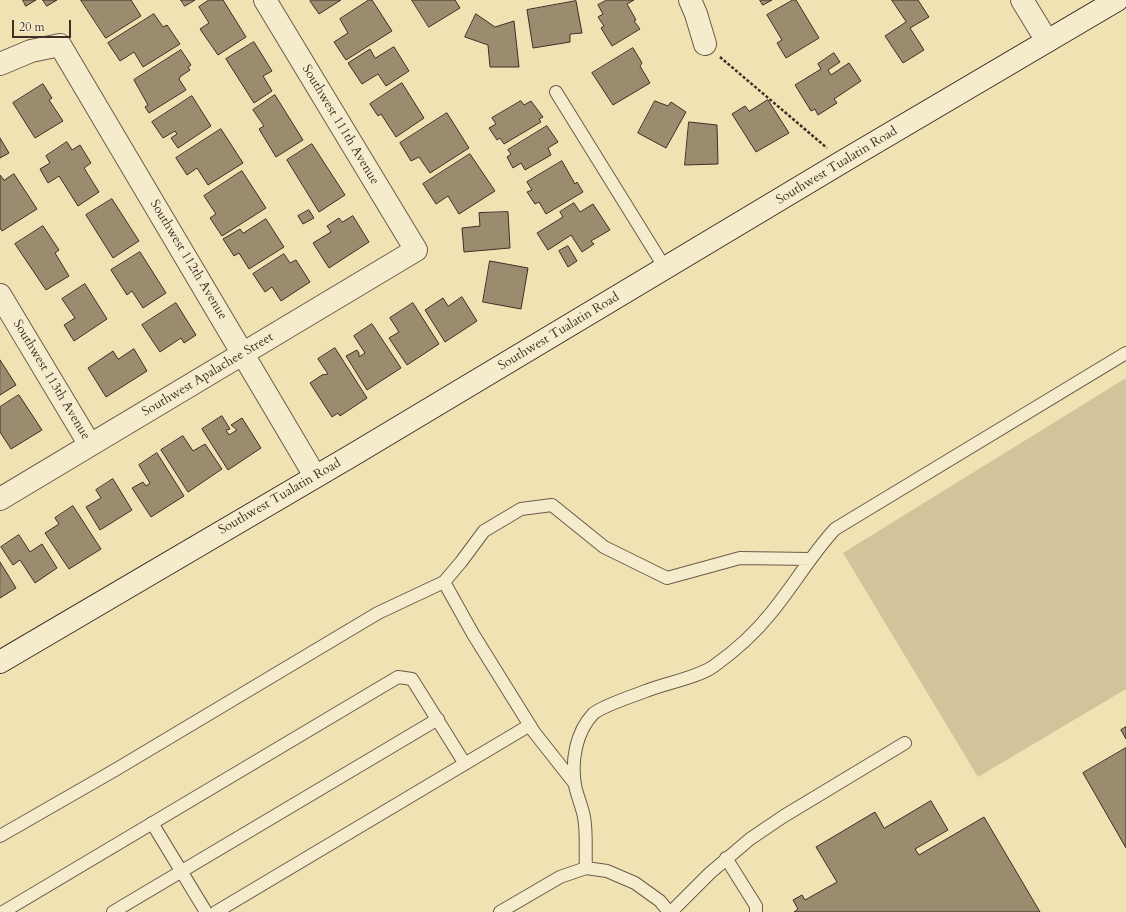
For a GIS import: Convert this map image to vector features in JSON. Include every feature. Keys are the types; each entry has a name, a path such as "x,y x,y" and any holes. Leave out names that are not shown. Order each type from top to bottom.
{"street":[{"name":"Southwest 111th Avenue","path":"265,0 416,250"},
{"path":"690,0 705,44"},
{"path":"1022,0 1047,41"},
{"name":"Southwest Tualatin Road","path":"0,662 1117,0"},
{"name":"Southwest 112th Avenue","path":"0,64 31,51 60,45 315,476"},
{"name":"Southwest Apalachee Street","path":"0,499 416,250"},
{"name":"Southwest 113th Avenue","path":"0,296 90,445"}],"lane":[{"path":"556,92 665,268"},
{"path":"586,868 584,818 575,784 574,762 576,745 583,728 594,713 648,690 686,678 712,667 742,643 770,614 819,546 836,529 1126,353"},
{"path":"0,836 115,770 378,613 444,582 484,531 521,509 552,505 604,547 667,578 740,558 810,559"},
{"path":"444,582 473,634 530,725 575,784"},
{"path":"3,912 398,677 412,678 465,764"},
{"path":"114,912 438,719"},
{"path":"216,912 530,725"},
{"path":"500,912 560,877 586,868 607,871 635,883 660,901 670,912 726,858 750,839 784,816 904,743"},
{"path":"152,823 206,912"},
{"path":"726,858 756,906 756,912"}],"path":[{"path":"705,44 842,162"}],"shaded area":[{"path":"1126,378 1126,689 978,777 843,553"}],"building":[{"path":"23,0 36,0 26,6"},
{"path":"43,0 57,0 47,6"},
{"path":"81,0 131,0 141,16 106,38"},
{"path":"181,0 195,0 185,6"},
{"path":"209,0 223,0 246,37 218,55 200,29 209,23 199,7"},
{"path":"341,0 319,14 310,1"},
{"path":"369,0 372,0 392,31 346,60 334,42 348,33 340,19"},
{"path":"412,0 455,0 460,8 429,27"},
{"path":"607,0 634,0 627,4 636,20 634,21 640,29 612,46 601,28 604,26 598,17 603,14 598,5"},
{"path":"760,0 772,0 763,5"},
{"path":"793,0 796,0 819,38 786,58 777,43 782,40 767,15"},
{"path":"892,0 918,0 929,17 910,28 924,50 903,63 885,36 906,22"},
{"path":"576,1 582,33 570,34 570,42 533,48 527,10"},
{"path":"154,14 163,27 167,25 180,44 143,67 134,52 120,61 108,43"},
{"path":"476,14 495,27 514,21 519,67 490,67 488,45 465,37"},
{"path":"254,42 272,71 263,76 272,91 254,103 226,59"},
{"path":"394,47 409,71 386,86 378,74 362,84 348,63 370,49 375,58"},
{"path":"633,48 642,63 640,66 650,83 613,105 592,73"},
{"path":"181,50 191,65 188,67 190,70 179,79 186,90 149,113 145,107 148,105 134,80"},
{"path":"834,53 840,62 828,70 831,75 849,63 861,81 834,99 837,103 818,115 815,109 811,111 795,85 821,69 818,64"},
{"path":"402,83 424,118 396,137 381,114 378,116 370,104"},
{"path":"43,84 52,98 49,100 63,121 35,138 13,103"},
{"path":"275,95 303,140 276,157 259,129 264,126 253,110"},
{"path":"192,96 211,126 178,148 171,138 177,134 175,131 163,138 152,122"},
{"path":"768,100 789,133 756,152 732,114 745,106 749,111"},
{"path":"521,101 524,105 531,101 543,117 539,119 541,122 504,144 500,138 497,140 489,128 496,124 492,118"},
{"path":"655,101 668,106 671,102 686,112 666,148 638,133"},
{"path":"447,113 469,148 430,173 419,157 411,161 400,143"},
{"path":"689,122 717,125 718,164 685,165"},
{"path":"547,126 558,142 548,148 551,155 525,170 521,163 513,168 507,157 511,154 508,150"},
{"path":"221,129 243,163 208,185 197,168 187,175 176,158"},
{"path":"0,138 9,153 0,158"},
{"path":"67,142 72,150 80,145 91,163 84,168 99,192 78,206 59,176 48,183 40,169 50,163 46,156"},
{"path":"312,144 345,195 319,212 287,160"},
{"path":"470,154 495,191 459,214 448,196 436,204 423,184"},
{"path":"562,161 575,184 577,182 583,192 546,214 539,202 535,204 527,192 532,190 527,182"},
{"path":"242,171 266,208 222,236 210,218 216,214 204,196"},
{"path":"14,174 37,209 2,231 0,228 0,175 4,180"},
{"path":"112,199 139,241 113,258 86,215"},
{"path":"574,203 580,212 593,204 610,230 591,241 594,244 582,252 571,235 548,250 537,233 563,217 560,212"},
{"path":"309,210 314,218 303,224 298,216"},
{"path":"508,212 510,248 464,252 462,228 480,226 479,213"},
{"path":"353,216 369,242 329,268 313,243 331,232 327,226 339,218 342,222"},
{"path":"266,219 284,247 249,269 239,253 234,256 223,239 240,229 243,233"},
{"path":"43,226 59,250 55,253 69,276 46,290 15,244"},
{"path":"568,246 577,261 568,267 559,251"},
{"path":"140,252 166,293 143,308 132,291 127,295 111,270"},
{"path":"284,254 290,263 296,260 310,282 281,301 272,287 265,292 253,274"},
{"path":"490,261 528,268 521,309 483,302"},
{"path":"85,284 107,319 74,341 64,325 75,318 62,299"},
{"path":"462,297 477,321 445,342 425,310 443,298 448,306"},
{"path":"176,303 196,335 184,343 181,338 160,352 142,325"},
{"path":"413,303 439,344 407,365 389,338 399,332 390,318"},
{"path":"372,324 401,368 367,390 346,356 357,350 359,357 365,353 354,336"},
{"path":"335,348 367,398 340,416 338,413 332,417 310,383 322,375 328,374 318,359"},
{"path":"134,349 147,371 106,397 88,368 113,351 118,359"},
{"path":"0,360 16,385 0,395"},
{"path":"19,395 42,430 11,449 0,432 0,407"},
{"path":"222,416 230,429 226,430 229,435 237,430 231,425 242,418 261,448 228,470 202,429"},
{"path":"183,436 193,451 205,444 222,469 188,492 161,450"},
{"path":"157,453 184,496 151,517 132,488 143,482 146,486 150,483 139,465"},
{"path":"113,479 132,510 100,530 86,507 101,498 96,490"},
{"path":"73,506 101,549 69,569 45,533 59,524 55,518"},
{"path":"19,535 30,552 42,544 57,568 35,583 20,560 13,565 1,547"},
{"path":"0,562 16,588 0,598"},
{"path":"1126,727 1126,739 1121,730"},
{"path":"1126,748 1126,848 1083,773"},
{"path":"931,801 948,830 915,849 919,855 984,817 1040,912 794,912 798,909 793,900 802,895 805,900 837,882 816,847 875,812 884,828"}]}
